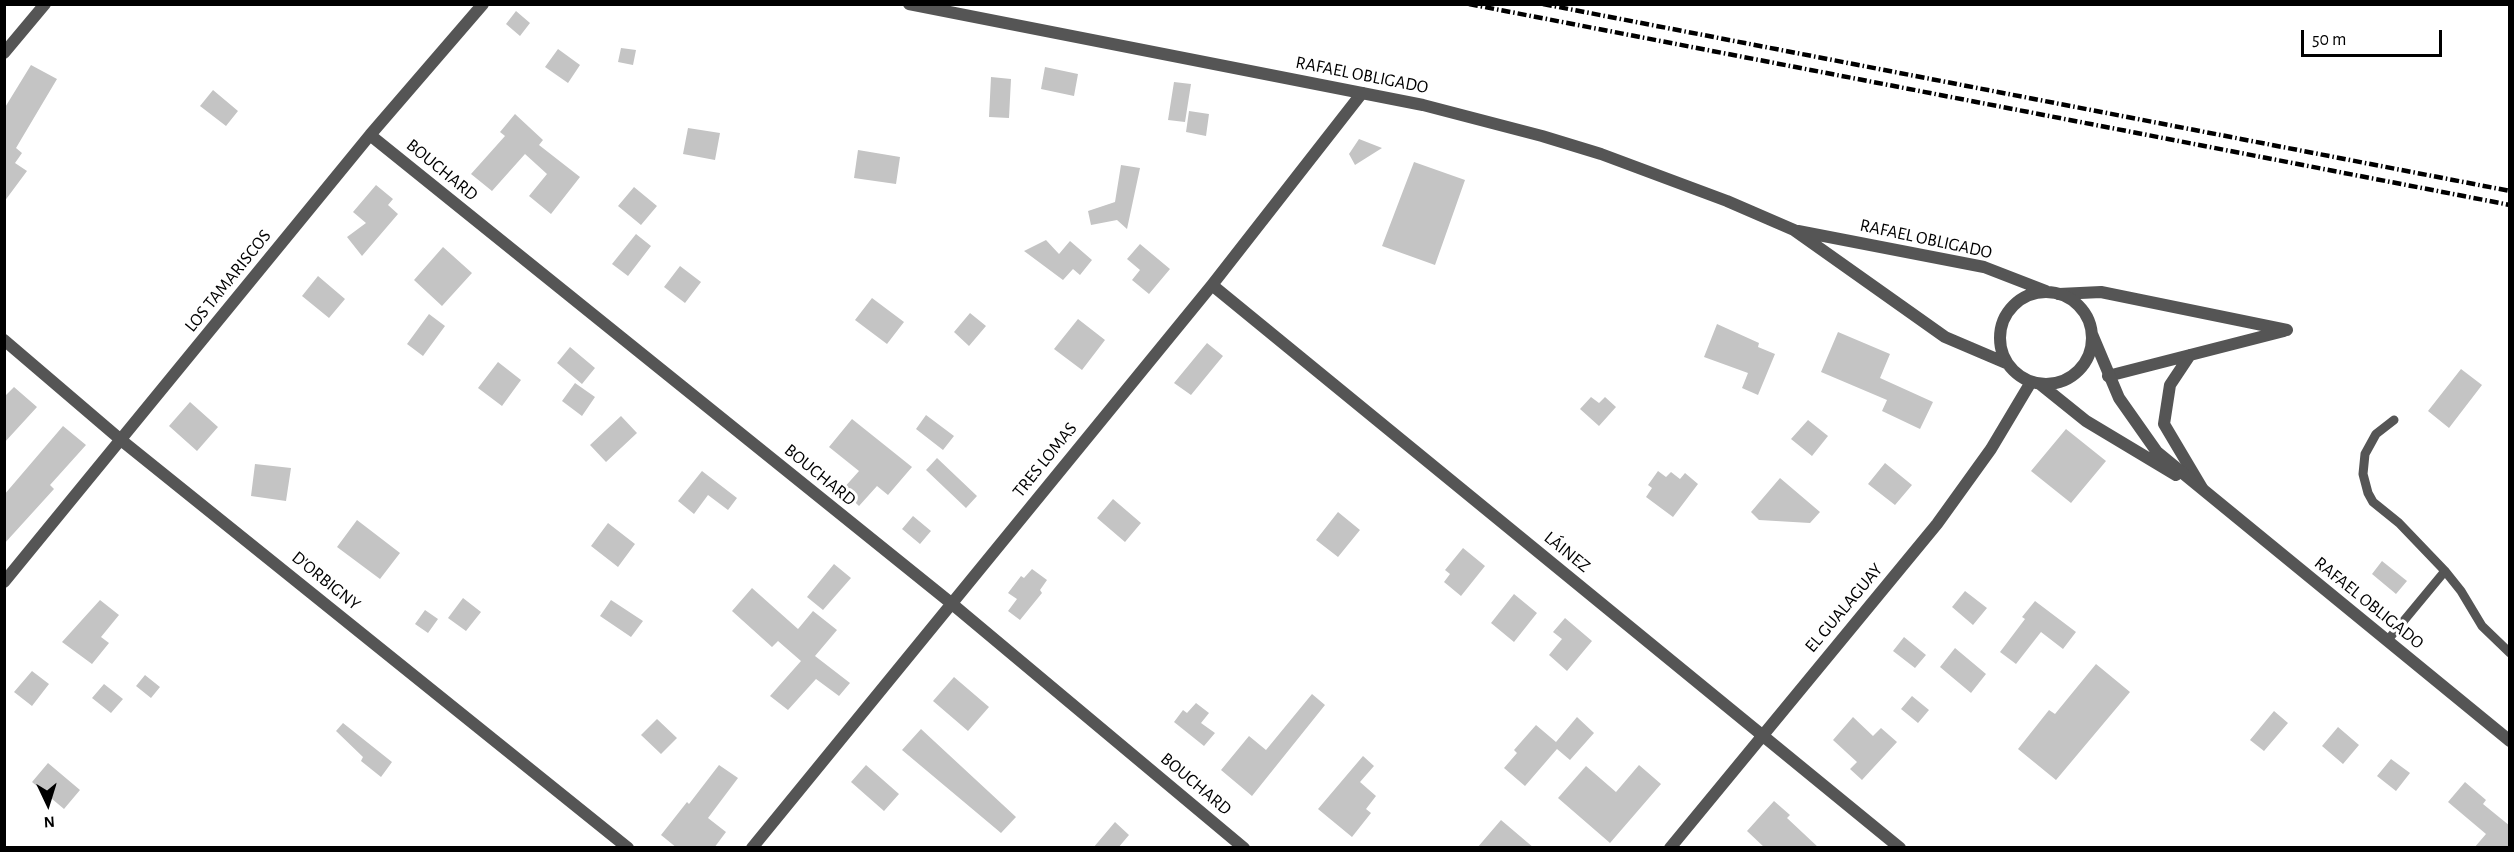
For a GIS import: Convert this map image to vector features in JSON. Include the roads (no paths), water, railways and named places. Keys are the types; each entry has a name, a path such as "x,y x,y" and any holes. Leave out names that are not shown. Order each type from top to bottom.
{"street":[{"path":"4,53 45,4"},
{"name":"LOS TAMARISCOS","path":"5,582 370,135 483,4"},
{"name":"RAFAEL OBLIGADO","path":"909,4 1362,93 1482,120 1601,154 1727,201 1794,230 1945,337 2006,363"},
{"name":"TRES LOMAS","path":"752,848 1212,285 1362,93"},
{"name":"BOUCHARD","path":"370,135 951,603 1244,848"},
{"name":"RAFAEL OBLIGADO","path":"1794,230 1984,267 2053,293"},
{"name":"LÁINEZ","path":"1212,285 1900,848"},
{"path":"2053,293 2081,308 2092,333 2090,352 2081,368 2058,382 2036,383 2022,378 2006,363 2000,339 2005,318 2018,302 2027,296 2053,293 2101,292 2288,330 2108,376"},
{"name":"RAFAEL OBLIGADO","path":"2092,333 2108,376 2137,426 2157,452 2510,741"},
{"name":"D'ORBIGNY","path":"4,340 122,440 628,848"},
{"path":"2190,355 2170,385 2164,424 2206,494"},
{"name":"RAFAEL OBLIGADO","path":"2036,383 2086,421 2206,494"},
{"name":"EL GUALAGUAY","path":"1670,848 1937,524 2036,383"}],"lane":[{"path":"2394,420 2376,434 2369,443 2363,464 2364,484 2373,502 2399,523 2445,571 2461,591 2482,626 2510,652"},
{"path":"2387,641 2445,571"}],"railway":[{"path":"1469,4 2510,205"},
{"path":"1543,4 2510,191"}]}
